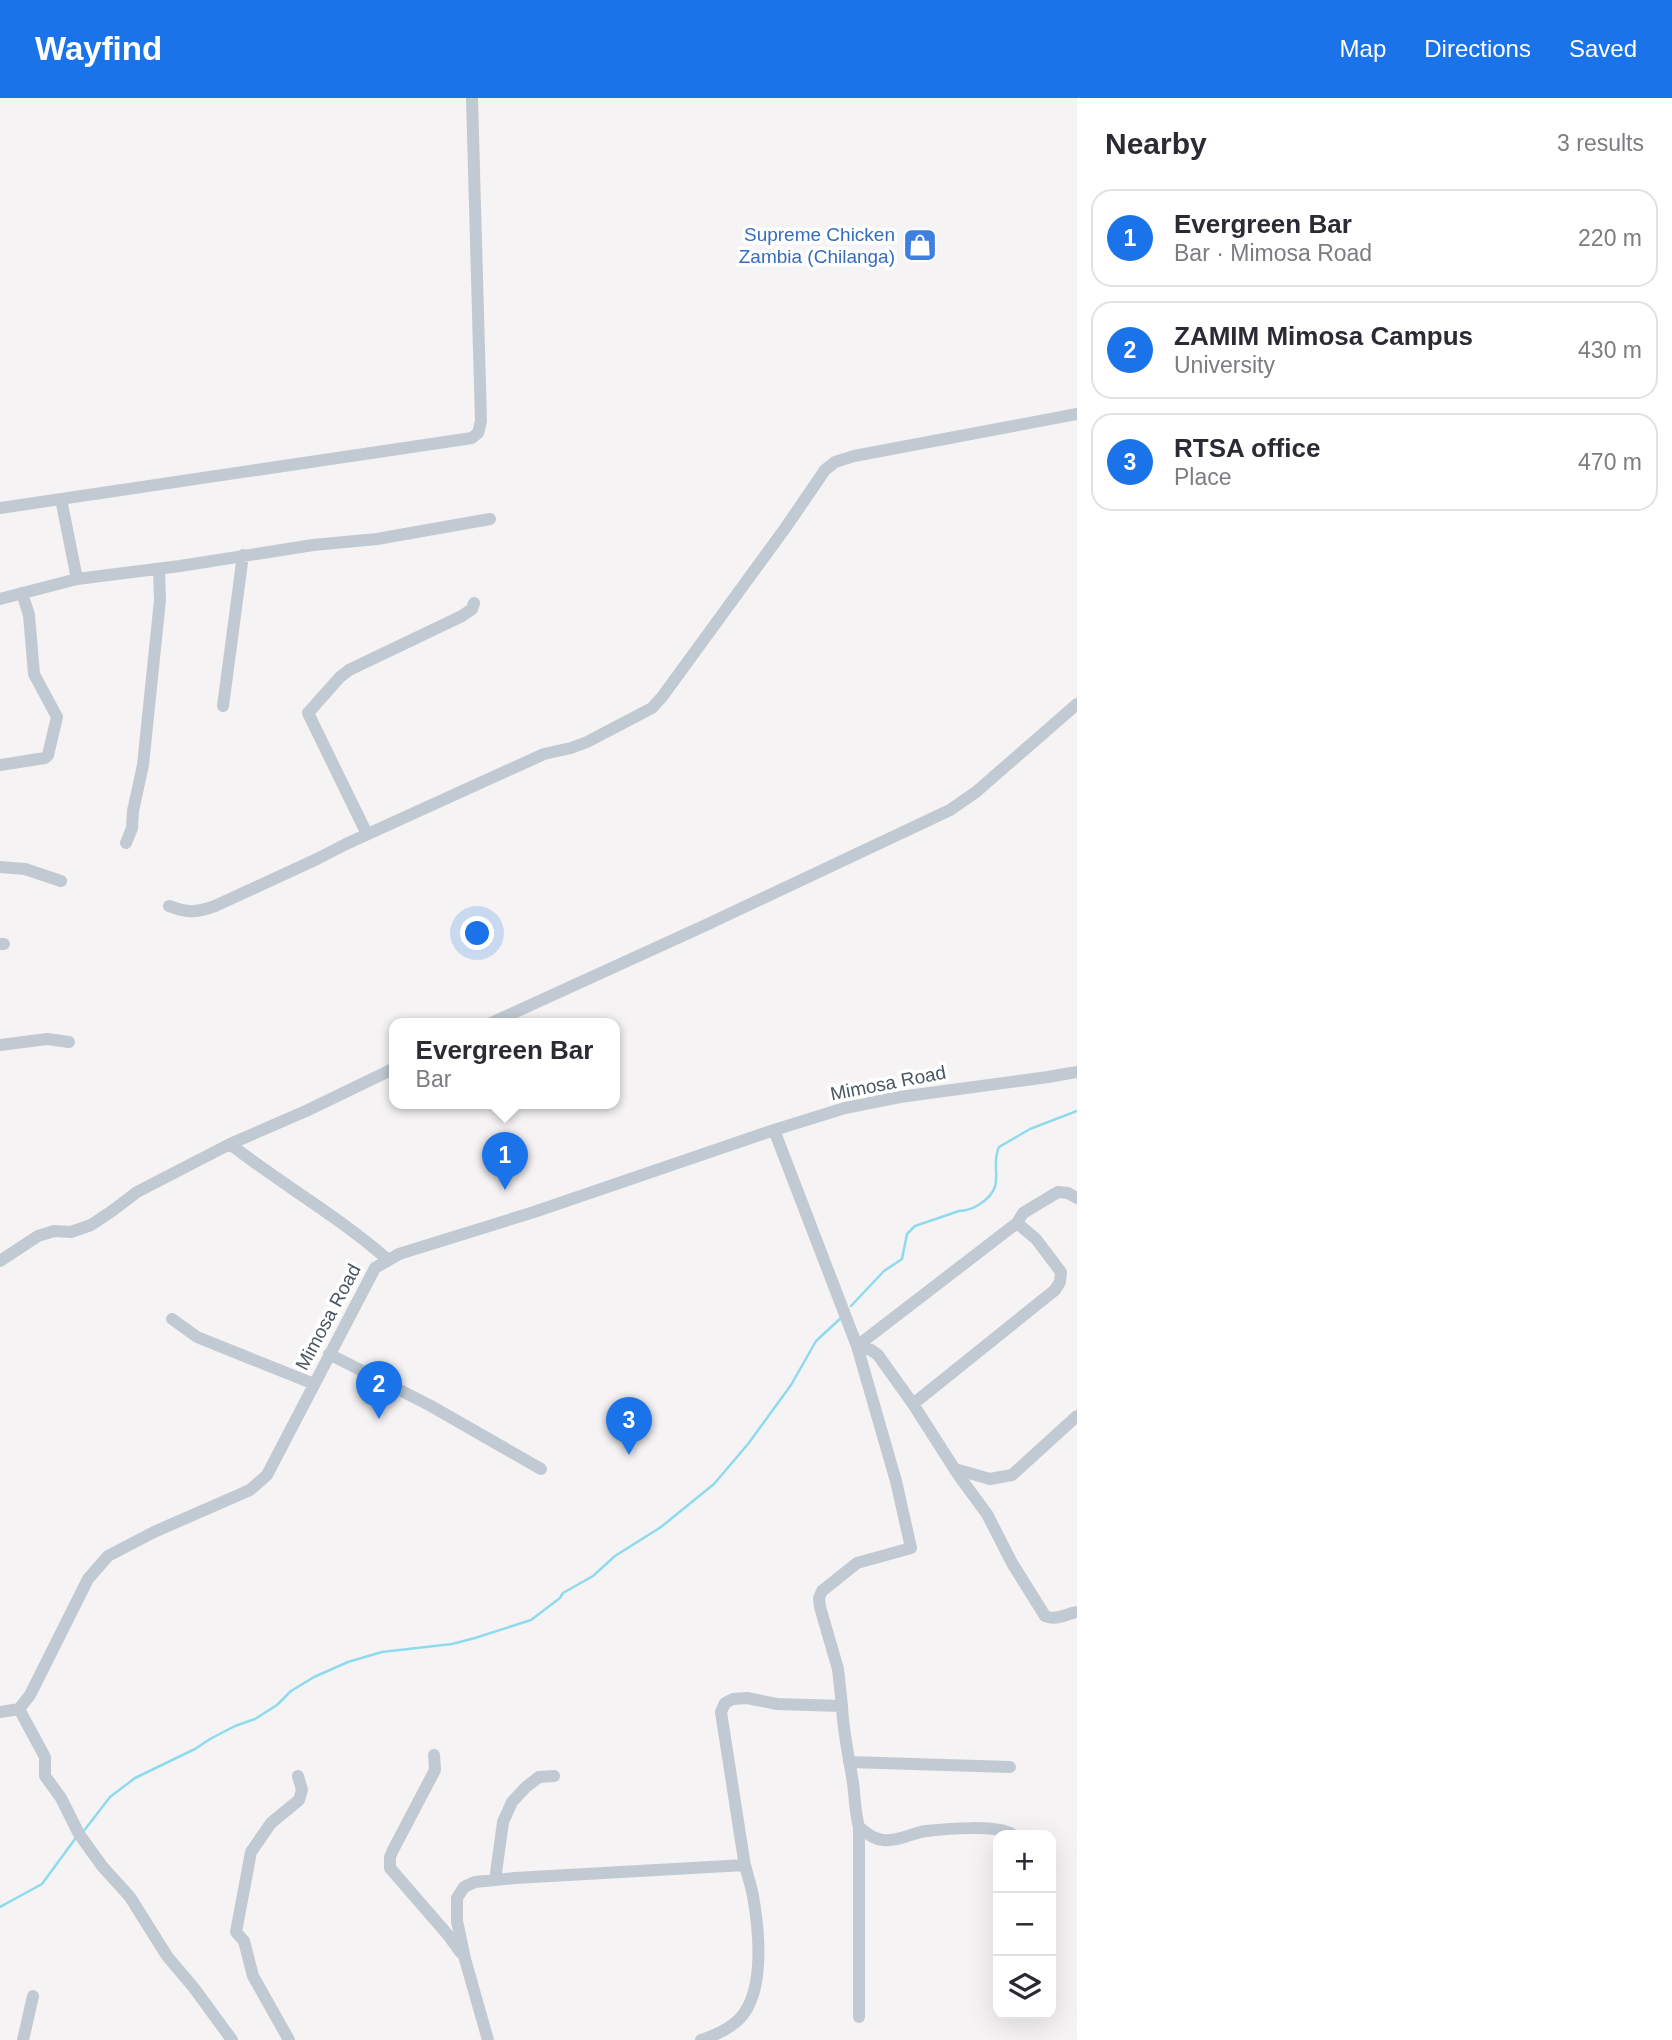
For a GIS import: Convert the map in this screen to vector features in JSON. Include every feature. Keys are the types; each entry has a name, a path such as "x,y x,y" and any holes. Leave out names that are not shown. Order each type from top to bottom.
{"street":[{"path":"0,508 472,438 478,433 481,421 472,98"},
{"path":"169,906 187,913 215,906 544,754 587,742 652,708 825,470 835,462 854,456 1077,414"},
{"path":"61,499 77,579"},
{"path":"0,598 77,579 313,545 377,539 490,519"},
{"path":"223,706 243,555"},
{"path":"126,843 132,828 143,765 160,600 159,569"},
{"path":"0,765 45,758 57,717 34,674 29,615 22,593"},
{"path":"367,834 308,713 344,674 462,616 472,609 474,603"},
{"path":"502,1018 950,810 976,792 1077,704"},
{"path":"0,867 25,869 61,881"},
{"path":"0,1045 47,1039 69,1042"},
{"path":"0,1261 38,1236 54,1231 71,1233 90,1225 137,1192 230,1144 294,1117 389,1071"},
{"name":"Mimosa Road","path":"19,1709 30,1695 80,1594 97,1567 119,1549 250,1490 267,1475 375,1268 387,1259 774,1130 872,1101 1077,1072"},
{"path":"774,1130 857,1346 896,1481 911,1548 857,1563 822,1591 819,1598 838,1669 845,1742 859,1827 859,2017"},
{"path":"230,1144 387,1259"},
{"path":"857,1346 1017,1223 1023,1213 1058,1192 1077,1198"},
{"path":"914,1404 1055,1290 1060,1282 1061,1272 1036,1239 1017,1223"},
{"path":"172,1319 197,1337 314,1384"},
{"path":"857,1346 872,1350 878,1355 914,1404 987,1514 1012,1563 1045,1616 1056,1618 1077,1612"},
{"path":"329,1354 431,1406 541,1469"},
{"path":"954,1468 990,1479 1013,1475 1077,1416"},
{"path":"701,2040 730,2027 742,2016 754,1988 758,1968 758,1931 753,1895 745,1865 721,1712 725,1703 733,1699 747,1698 777,1704 842,1706"},
{"path":"0,1712 19,1709 45,1757 45,1776 61,1798 79,1834 102,1866 130,1897 167,1956 232,2040"},
{"path":"433,1755 435,1769 393,1850 390,1868 466,1959"},
{"path":"849,1762 1010,1767"},
{"path":"289,2040 253,1976 244,1941 236,1932 251,1852 271,1823 297,1804 302,1790 298,1776"},
{"path":"495,1880 503,1822 512,1802 539,1777 554,1776"},
{"path":"859,1827 874,1838 892,1841 925,1831 1004,1830"},
{"path":"488,2040 457,1921 457,1898 464,1887 475,1882 495,1880 745,1865"},
{"path":"23,2040 33,1996"}],"waterway":[{"path":"851,1306 884,1271 902,1259 907,1234 915,1226 970,1209 988,1197 996,1184 996,1155 999,1147 1030,1129 1077,1111"},
{"path":"83,1832 110,1797 135,1778 235,1726 255,1719 314,1677 348,1662 382,1652 452,1644 531,1620 563,1593 593,1576 615,1556 661,1527 714,1484 748,1444 791,1385 816,1341 842,1317"},
{"path":"0,1907 42,1884 75,1839"}],"place":[{"name":"Supreme Chicken Zambia (Chilanga)","path":"920,245"},
{"name":"Evergreen Bar","path":"505,1190"},
{"name":"ZAMIM Mimosa Campus","path":"379,1419"},
{"name":"RTSA office","path":"629,1455"}]}
